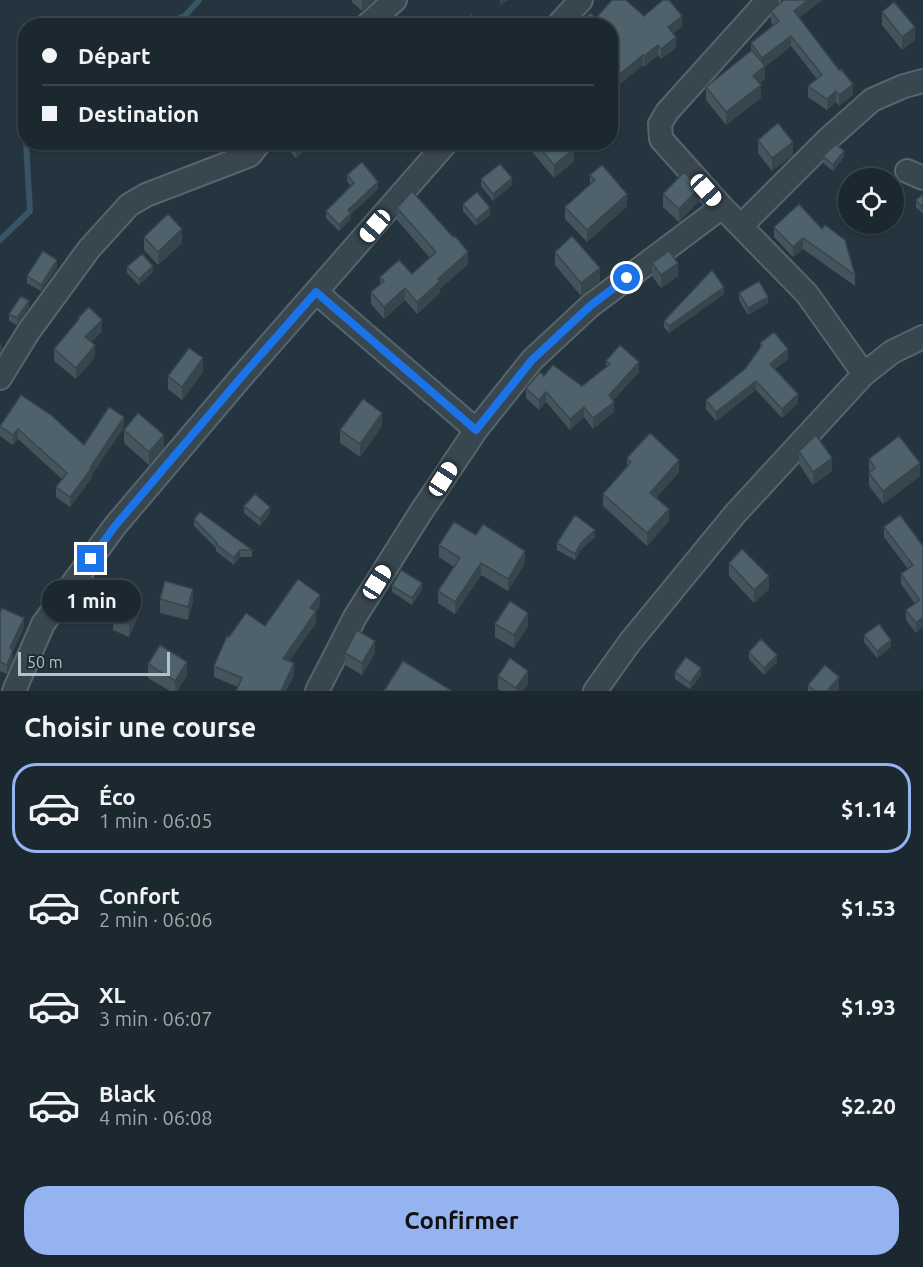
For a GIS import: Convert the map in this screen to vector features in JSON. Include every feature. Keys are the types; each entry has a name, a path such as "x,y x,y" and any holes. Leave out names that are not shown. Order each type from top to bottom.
{"street":[{"path":"375,18 395,0"},
{"path":"564,18 581,0"},
{"path":"768,0 667,112 660,124 661,139 722,207 807,294 864,374"},
{"path":"741,226 828,139 872,100 904,86 923,81"},
{"path":"0,378 28,331 89,249 129,205 146,195 250,155 254,150"},
{"path":"14,691 43,624 115,526 243,375 440,150"},
{"path":"317,691 355,617 421,512 476,430 532,360 590,306 722,207"},
{"path":"316,292 476,430"},
{"path":"595,691 630,642 735,514 864,374 892,352 923,337"}],"building":[{"path":"612,0 626,0 644,16 663,0 669,0 682,16 668,27 676,37 661,49 658,45 618,75 618,18 596,18"},
{"path":"784,0 808,0 794,11 839,70 841,69 853,84 839,95 836,91 827,99 808,86 822,75 791,36 762,58 751,43 779,21 771,11"},
{"path":"894,2 915,27 902,37 882,12"},
{"path":"590,13 596,18 586,18"},
{"path":"752,50 765,66 753,76 761,85 726,112 706,87"},
{"path":"778,123 793,142 772,158 758,140"},
{"path":"836,144 844,151 833,165 823,156"},
{"path":"542,150 573,150 554,165"},
{"path":"362,162 378,182 348,210 351,213 339,225 326,211 354,183 347,175"},
{"path":"500,164 512,178 493,194 481,179"},
{"path":"602,165 627,194 587,230 565,207 595,180 590,175"},
{"path":"684,172 699,188 679,209 663,194"},
{"path":"412,191 468,252 417,302 405,288 384,307 371,292 384,281 380,277 399,260 412,274 436,252 397,208"},
{"path":"477,192 490,208 476,220 463,204"},
{"path":"923,194 923,208 916,200"},
{"path":"799,204 822,229 825,225 845,240 855,275 803,238 793,247 774,227"},
{"path":"168,214 182,229 158,252 144,237"},
{"path":"572,236 600,268 581,283 555,252"},
{"path":"43,251 57,260 41,285 27,276"},
{"path":"669,251 678,263 661,275 652,263"},
{"path":"142,254 153,266 139,279 127,267"},
{"path":"712,270 724,287 669,326 664,321"},
{"path":"759,281 768,297 748,308 739,293"},
{"path":"21,296 29,301 17,318 9,314"},
{"path":"89,307 102,320 85,337 95,345 76,368 54,349"},
{"path":"774,332 788,349 770,364 798,394 782,409 756,381 716,412 706,400 745,369 762,345 760,343"},
{"path":"620,345 639,362 609,395 614,402 593,418 584,407 570,419 546,392 539,400 526,388 540,372 544,376 553,365 582,386 610,364 606,361"},
{"path":"189,348 203,358 182,387 168,376"},
{"path":"21,395 51,415 84,445 109,407 124,417 70,497 56,487 67,473 18,429 13,435 0,426"},
{"path":"363,399 382,413 360,444 340,430"},
{"path":"138,413 164,435 149,452 124,430"},
{"path":"650,433 679,460 650,493 669,509 647,533 603,494 631,462 627,458"},
{"path":"816,435 832,458 813,472 799,451"},
{"path":"899,436 920,463 883,491 869,473 875,468 869,459"},
{"path":"255,494 270,507 260,519 244,506"},
{"path":"200,512 252,550 240,550 234,558 216,544 194,519"},
{"path":"575,515 595,530 581,543 575,554 557,543"},
{"path":"900,515 923,546 923,617 916,623 906,610 920,600 901,574 913,565 884,527"},
{"path":"454,522 476,535 483,524 525,551 508,579 481,563 455,602 438,591 460,558 439,545"},
{"path":"742,549 769,576 754,590 729,563"},
{"path":"401,570 422,583 412,598 392,586"},
{"path":"298,579 320,595 310,608 316,611 283,659 294,663 281,691 236,691 242,678 214,666 227,636 229,637 246,613 265,626"},
{"path":"165,581 193,589 188,607 160,599"},
{"path":"125,589 141,596 129,624 113,617"},
{"path":"510,601 528,613 514,635 495,624"},
{"path":"2,608 24,618 10,648 13,650 7,665 0,662 0,613"},
{"path":"879,624 891,640 877,651 864,635"},
{"path":"357,630 375,641 362,663 345,653"},
{"path":"761,639 777,655 764,668 749,652"},
{"path":"160,645 187,662 175,681 148,664"},
{"path":"686,657 701,668 690,683 675,672"},
{"path":"510,658 528,671 516,688 498,676"},
{"path":"403,661 452,691 384,691"},
{"path":"825,665 839,677 827,691 815,691 808,685"}],"waterway":[{"path":"180,18 185,16 199,0"},
{"path":"0,240 30,211 26,150"}],"route":[{"path":"91,559 115,526 316,292 476,430 532,360 590,306 627,278"}]}
